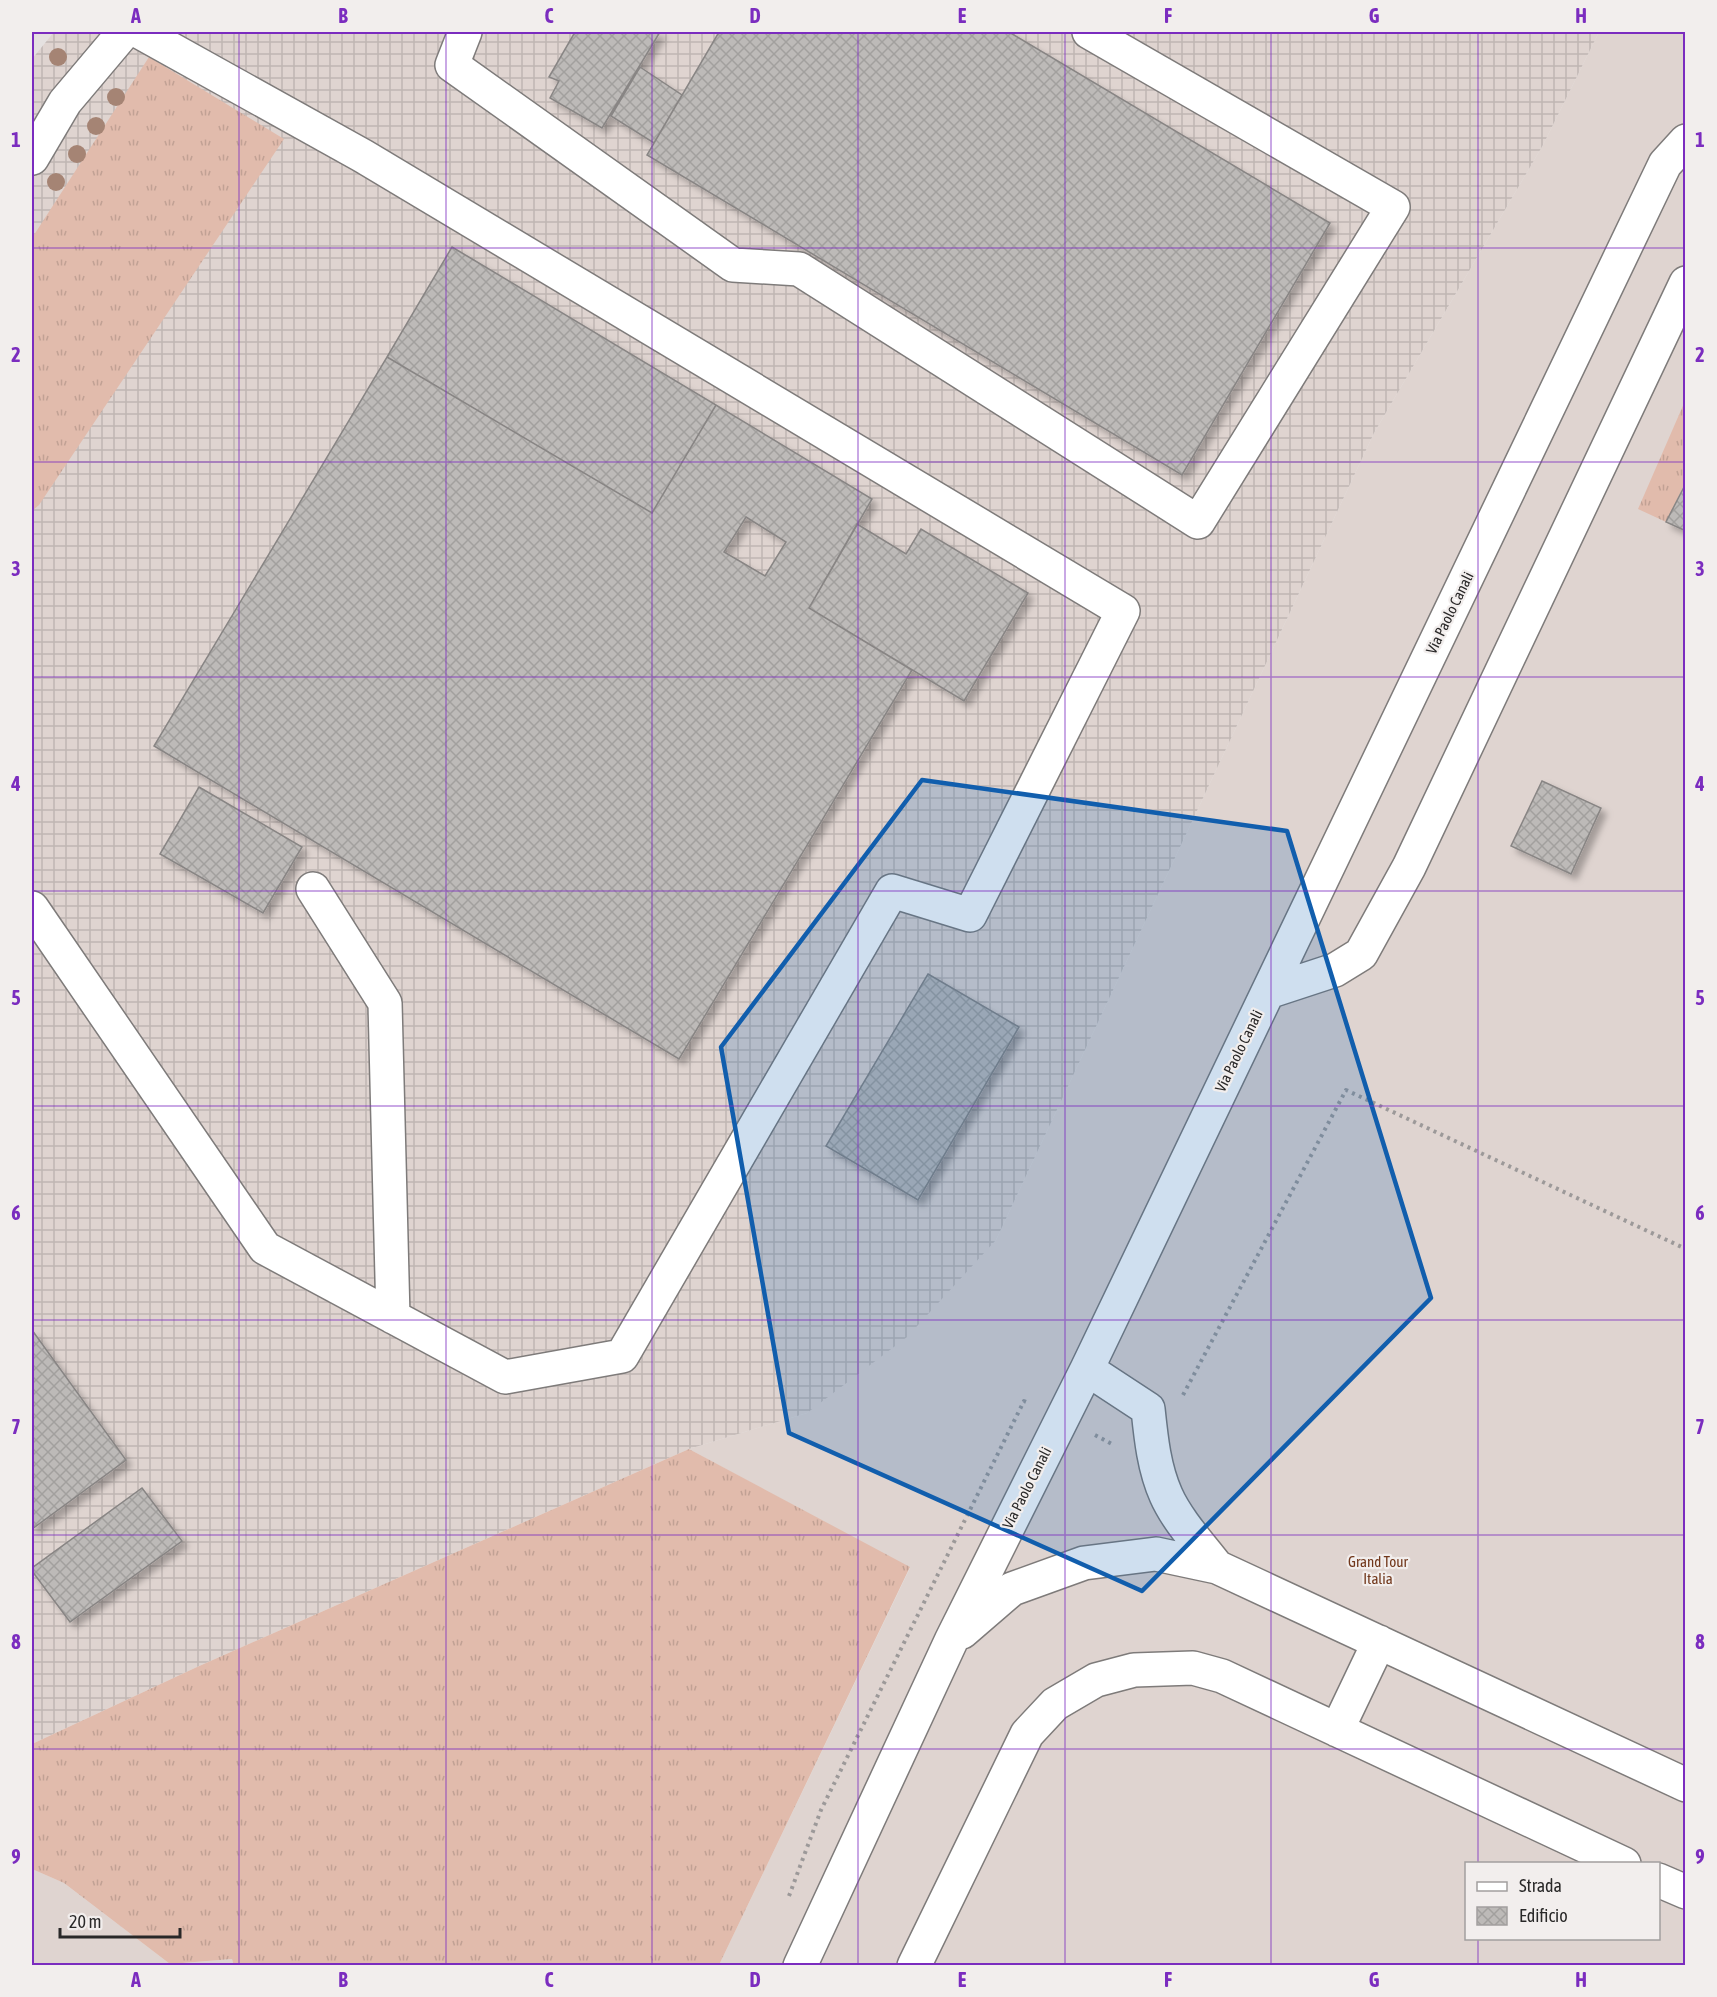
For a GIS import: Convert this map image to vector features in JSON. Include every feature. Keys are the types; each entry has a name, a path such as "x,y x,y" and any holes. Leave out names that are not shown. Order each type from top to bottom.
{"street":[{"path":"32,159 65,102 124,32"},
{"path":"32,908 265,1248 505,1377 622,1356 892,891 970,915 1123,611 363,156 140,32"},
{"path":"465,32 452,65 733,265 799,269 1198,522 1394,207 1089,32"},
{"name":"Via Paolo Canali","path":"800,1965 951,1641 1087,1369 1665,164 1686,141"},
{"path":"1268,992 1335,970 1361,954 1409,867 1686,283"},
{"path":"313,889 385,1003 393,1317"},
{"path":"1087,1369 1148,1409 1155,1465 1166,1496 1217,1567"},
{"path":"951,1641 1012,1589 1084,1563 1156,1554 1217,1567 1686,1785"},
{"path":"1337,1730 1379,1642"},
{"path":"914,1965 1028,1734 1054,1704 1096,1680 1134,1670 1193,1668 1222,1676 1622,1862"},
{"path":"1660,1880 1686,1892"}],"path":[{"path":"1112,1444 1175,1410 1347,1090 1686,1249"},
{"path":"787,1899 821,1810 1024,1401"}],"highlighted area":[{"path":"922,780 1287,831 1431,1298 1142,1591 789,1433 721,1047"}],"shaded area":[{"path":"54,32 1599,32 1543,145 1374,433 996,1240 907,1337 807,1413 689,1449 197,1667 32,1744 32,59"},
{"name":"Grand Tour Italia","path":"1599,32 1685,32 1685,1965 719,1965 910,1568 689,1449 807,1413 996,1240 1374,433 1543,145"},
{"path":"32,1869 64,1883 170,1964 232,1959 234,1965 32,1965"}],"green space":[{"path":"149,57 284,139 39,505 32,511 32,238"},
{"path":"1685,401 1685,483 1666,522 1638,509"},
{"path":"689,1449 910,1567 719,1965 234,1966 232,1959 170,1964 64,1883 32,1869 32,1744 197,1667"}],"building":[{"path":"575,32 660,32 602,128 550,98 559,81 549,77"},
{"path":"719,32 1009,32 1330,223 1182,475 647,155"},
{"path":"640,67 682,95 654,143 611,116"},
{"path":"452,247 716,405 652,513 387,357"},
{"path":"387,357 652,513 716,405 872,499 809,608 912,670 679,1059 154,746","holes":["746,517 786,542 765,576 724,552"]},
{"path":"1686,483 1686,531 1666,522"},
{"path":"857,524 906,554 921,529 1028,593 964,701 809,608"},
{"path":"1542,781 1601,808 1571,874 1511,846"},
{"path":"199,787 302,847 263,913 160,854"},
{"path":"928,974 1019,1027 918,1200 826,1146"},
{"path":"32,1330 126,1460 32,1529"},
{"path":"142,1488 182,1541 70,1622 32,1568"}]}
